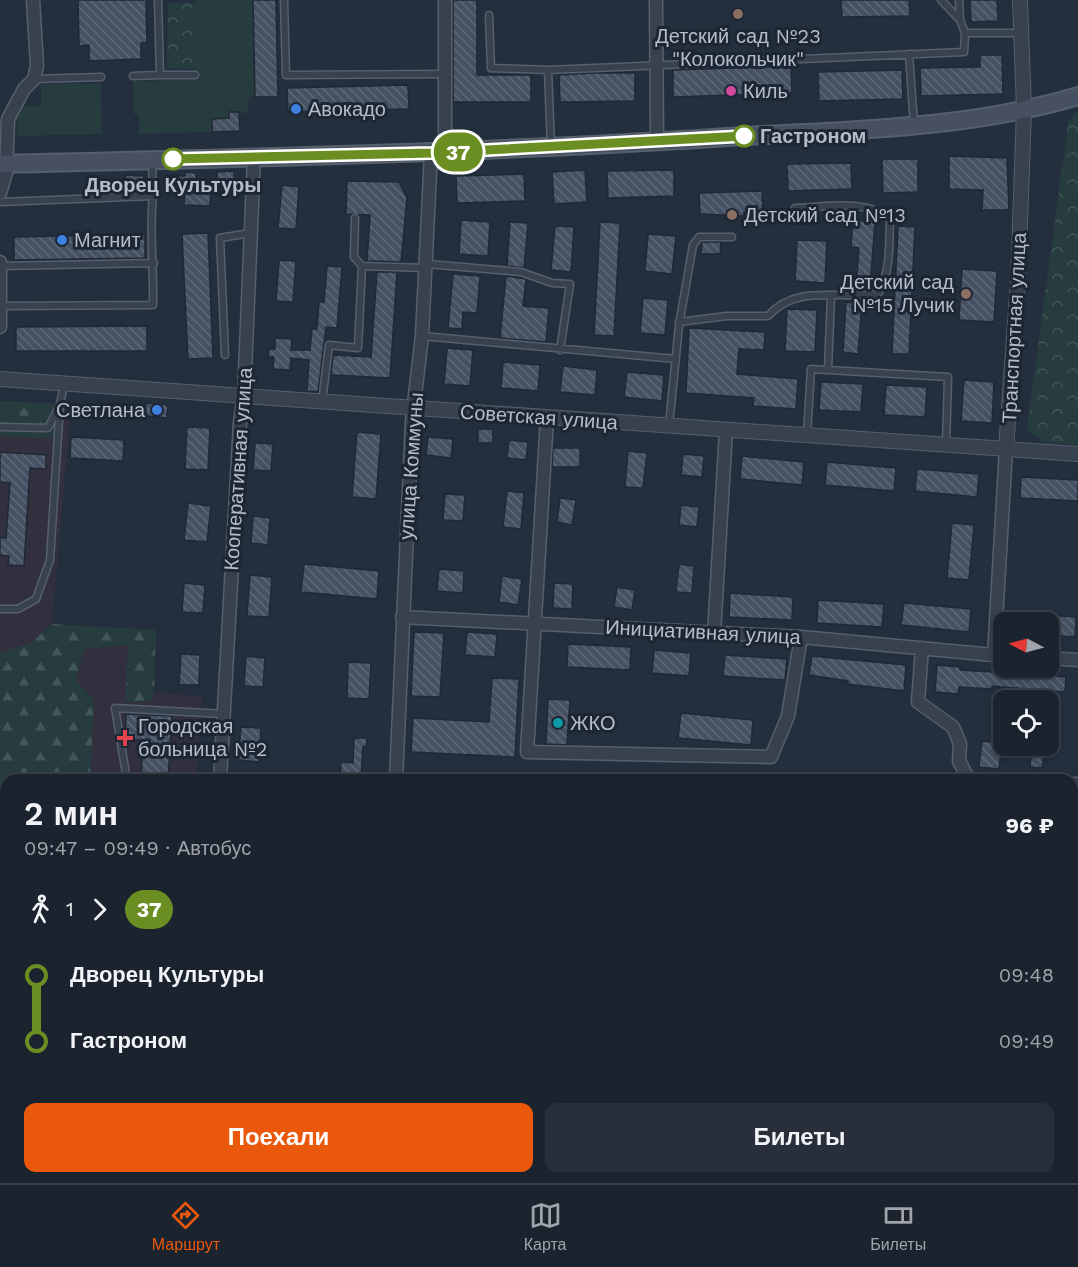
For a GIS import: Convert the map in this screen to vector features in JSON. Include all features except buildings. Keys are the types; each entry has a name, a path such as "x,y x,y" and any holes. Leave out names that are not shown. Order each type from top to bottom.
{"main road":[{"path":"3,164 438,153 914,127 1024,109 1078,96"}],"street":[{"path":"0,193 8,119 24,89 34,79 37,66 33,0"},
{"name":"улица Коммуны","path":"396,774 413,408 422,336 446,74 445,0"},
{"path":"656,0 657,142"},
{"name":"Транспортная улица","path":"1000,612 1006,448 1018,274 1024,109 1020,0"},
{"name":"Кооперативная улица","path":"220,774 240,423 244,396 254,157"},
{"path":"0,264 0,327"},
{"name":"Советская улица","path":"0,379 1078,454"},
{"path":"547,418 527,752 771,757 788,716 801,637"},
{"path":"714,634 726,430"},
{"name":"Инициативная улица","path":"402,617 801,637 993,654"},
{"path":"922,648 918,702 953,727 960,744 959,761 966,774"},
{"path":"1059,659 1078,660"}],"lane":[{"path":"158,0 160,75"},
{"path":"284,0 286,75 446,74"},
{"path":"941,0 960,20"},
{"path":"489,15 491,68 548,70 964,52 965,33 960,20 959,0"},
{"path":"965,33 1022,33"},
{"path":"909,54 914,127"},
{"path":"548,70 550,147"},
{"path":"133,76 195,75"},
{"path":"34,79 101,77"},
{"path":"1,306 153,305 154,263 150,226 153,196 152,160"},
{"path":"0,202 153,196"},
{"path":"680,322 727,316 768,316 779,304 797,295 878,294 883,285 889,254 890,218 879,210 850,206 795,208"},
{"path":"322,402 329,345 358,348 362,266 354,257 355,218"},
{"path":"225,355 220,238 250,233"},
{"path":"669,426 680,322 693,245 699,237 732,237"},
{"path":"0,264 154,263"},
{"path":"362,266 427,266 521,272 552,283 570,284 560,350"},
{"path":"828,370 831,296"},
{"path":"422,336 676,359"},
{"path":"807,436 810,369 948,377 945,446"},
{"path":"0,609 18,609 36,599 50,560 60,404 65,384"},
{"path":"0,428 48,428 60,404"},
{"path":"125,774 115,708 224,714"}],"shaded area":[{"path":"0,401 71,405 52,624 156,630 154,693 202,696 196,774 0,774"}],"green space":[{"path":"195,0 253,0 255,97 249,97 248,113 230,112 229,118 212,119 212,132 139,134 139,114 134,114 133,81 194,80"},
{"path":"168,3 195,3 195,69 167,68"},
{"path":"101,83 102,134 17,136 16,106 41,106 41,84"},
{"path":"1078,111 1078,445 1043,442 1027,429 1068,123"},
{"path":"0,401 60,404 58,439 0,436"},
{"path":"52,624 156,630 154,693 150,701 125,702 128,645 84,649 76,680 94,700 90,774 0,774 0,653 31,643"}],"bus line":[{"name":"37","path":"173,159 431,153 744,136"}],"place":[{"name":"Детский сад №23 \"Колокольчик\"","path":"738,14"},
{"name":"Киль","path":"731,91"},
{"name":"Авокадо","path":"296,109"},
{"name":"Гастроном","path":"744,136"},
{"name":"Дворец Культуры","path":"173,159"},
{"name":"Детский сад №13","path":"732,215"},
{"name":"Магнит","path":"62,240"},
{"name":"Детский сад №15 Лучик","path":"966,294"},
{"name":"Светлана","path":"157,410"},
{"name":"ЖКО","path":"558,723"},
{"name":"Городская больница №2","path":"125,738"}]}
